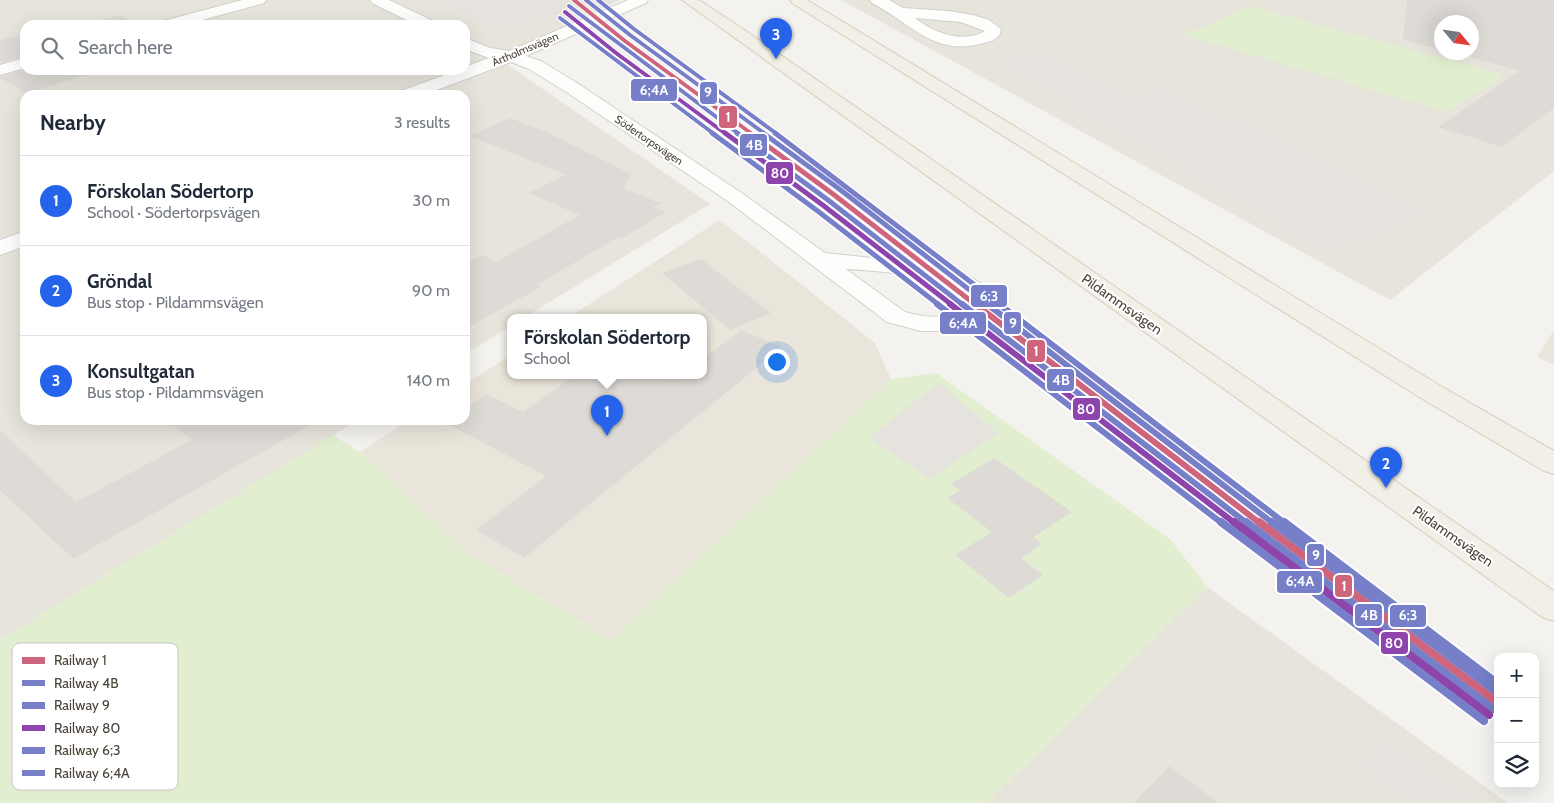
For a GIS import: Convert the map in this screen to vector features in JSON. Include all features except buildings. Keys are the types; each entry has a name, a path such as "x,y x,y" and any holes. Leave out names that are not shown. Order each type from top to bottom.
{"main road":[{"name":"Pildammsvägen","path":"689,0 743,36 1554,608"},
{"path":"797,0 1421,386 1554,464"}],"street":[{"path":"184,20 258,0"},
{"path":"377,0 419,20"},
{"name":"Ärtholmsvägen","path":"470,71 511,56 641,0"},
{"path":"877,0 899,12 918,28 946,39 975,41 992,34 993,29 985,23 899,12"},
{"name":"Södertorpsvägen","path":"470,45 486,53 511,56 535,65 574,89 736,198 822,260 896,317 917,324 945,323 964,317 976,305 976,294 969,285 951,277 911,269 822,260"},
{"path":"0,70 20,64"},
{"name":"Ärtholmsvägen","path":"420,90 460,75"},
{"path":"0,248 20,240"}],"shaded area":[{"path":"0,0 620,0 498,58 710,204 530,314 507,314 507,328 470,351 470,90 20,90 20,425 350,425 0,640"},
{"path":"431,0 597,0 564,12 497,30"},
{"path":"841,0 1554,0 1554,171 1390,300"},
{"path":"1036,49 1131,96 1165,88 1233,122 1248,118 1439,214 1327,254 989,60"},
{"path":"720,220 875,343 891,379 611,640 466,552 360,452 401,425 470,425 470,381 507,358 507,379 707,379 707,314 574,314"},
{"path":"1554,330 1554,365 1537,357"},
{"path":"939,383 998,433 929,479 869,437"},
{"path":"1207,587 1508,803 986,803"},
{"path":"1378,736 1484,803 1410,803 1355,767"}],"green space":[{"path":"1250,6 1434,56 1434,60 1449,60 1504,75 1447,112 1184,35"},
{"path":"936,373 1170,539 1207,587 986,803 0,803 0,640 333,435 360,452 466,552 611,640 891,379"}],"rail line":[{"name":"1","path":"574,0 625,41 833,194 1157,445 1494,700"},
{"name":"9","path":"586,0 630,35 838,188 1162,439 1494,690"},
{"name":"6;3","path":"598,0 634,29 842,182 1166,433 1494,681"},
{"name":"4B","path":"569,6 621,47 828,200 1152,451 1493,709"},
{"name":"80","path":"565,12 616,53 824,206 1148,457 1489,715"},
{"name":"6;4A","path":"560,18 612,59 819,212 1143,463 1484,721"}],"place":[{"name":"Konsultgatan","path":"776,59"},
{"name":"Förskolan Södertorp","path":"607,436"},
{"name":"Gröndal","path":"1386,488"}]}
